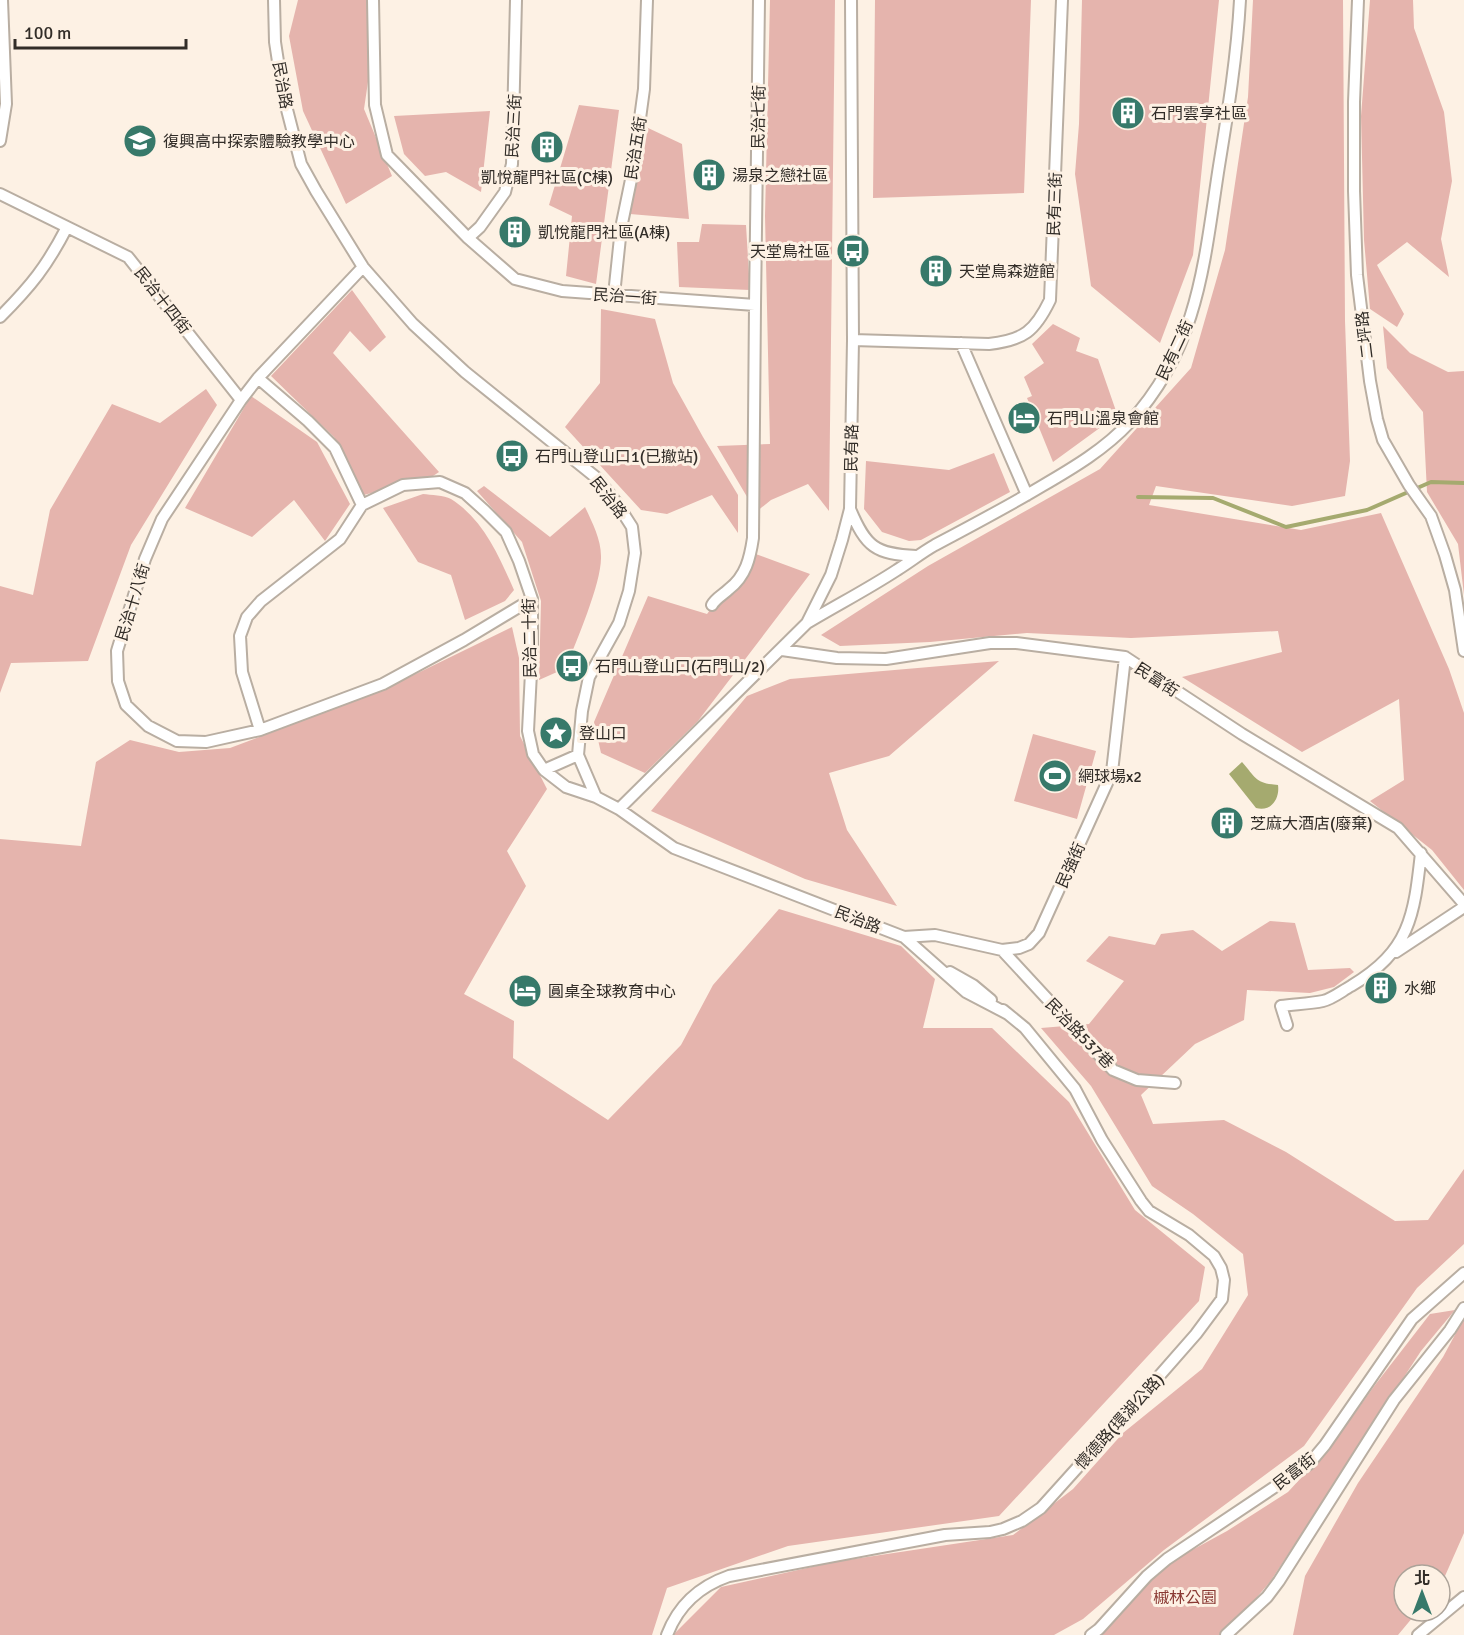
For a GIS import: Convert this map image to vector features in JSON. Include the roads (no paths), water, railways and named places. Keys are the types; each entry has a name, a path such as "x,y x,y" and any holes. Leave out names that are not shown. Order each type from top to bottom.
{"street":[{"path":"0,141 6,104 2,0"},
{"name":"民治路","path":"274,0 275,42 283,94 302,164 363,267 413,324 465,372 598,479 632,527 635,553 629,591 619,623 589,677 582,711 578,755 596,797 619,809 674,848 904,937"},
{"name":"民治一街","path":"373,0 375,105 387,155 468,238 515,279 562,291 756,305"},
{"name":"民治三街","path":"468,238 480,227 505,192 512,164 516,0"},
{"name":"民治五街","path":"614,295 621,228 633,170 644,90 647,0"},
{"name":"民治七街","path":"756,305 759,0"},
{"name":"民有路","path":"619,809 807,623 831,575 850,509 853,340 851,0"},
{"name":"民有三街","path":"853,340 1009,342 1027,333 1040,321 1050,300 1062,0"},
{"name":"民有二街","path":"807,623 899,570 916,556 1027,495 1088,458 1130,423 1158,385 1172,362 1188,324 1200,285 1227,115 1240,0"},
{"name":"二坪路","path":"1358,0 1354,102 1354,191 1358,275 1370,381 1383,440 1409,485 1431,516 1445,555 1455,590 1464,651"},
{"name":"民治十四街","path":"0,194 128,257 241,400"},
{"path":"0,317 28,289 49,261 67,227"},
{"name":"民治十八街","path":"363,267 258,378 162,519 145,559 136,595 117,651 118,681 126,705 148,726 177,741 206,742 260,730 382,684 464,640 532,599"},
{"path":"712,605 715,600 732,588 748,565 753,538 756,305"},
{"path":"961,343 1027,495"},
{"path":"258,378 308,421 335,448 362,505 340,539 277,587 247,617 240,636 242,672 260,730"},
{"name":"民治二十街","path":"362,505 403,485 440,482 465,493 506,532 532,599 528,731 533,754 544,770 566,787 596,797"},
{"path":"850,509 861,534 874,546 895,555 916,556"},
{"name":"民富街","path":"782,650 837,658 886,659 990,643 1016,643 1125,657 1252,740 1398,828 1464,905"},
{"name":"民強街","path":"904,937 935,934 1002,950 1029,944 1039,933 1112,772 1125,657"},
{"path":"544,770 578,755"},
{"path":"1393,954 1410,920 1421,853"},
{"path":"1287,1025 1281,1006 1324,1001 1358,981 1464,905"},
{"name":"懷德路(環湖公路)","path":"667,1635 680,1611 698,1591 729,1576 945,1535 990,1532 1022,1521 1041,1508 1132,1407 1196,1334 1222,1299 1224,1280 1221,1268 1214,1256 1189,1235 1149,1211 1102,1140 1075,1089 1026,1029 973,985 931,961 904,937"},
{"name":"民治路537巷","path":"1002,950 1113,1070 1137,1080 1175,1083"},
{"name":"民富街","path":"1091,1635 1147,1576 1167,1559 1309,1464 1325,1445 1412,1319 1464,1273"},
{"path":"1226,1635 1267,1598 1280,1581 1394,1400 1450,1330 1464,1308"},
{"path":"1418,1635 1462,1599 1464,1588"}],"waterway":[{"path":"1138,497 1213,498 1286,527 1367,510 1431,482 1464,483"}],"place":[{"name":"石門雲享社區","path":"1128,113"},
{"name":"復興高中探索體驗教學中心","path":"140,141"},
{"name":"凱悅龍門社區(C棟)","path":"547,147"},
{"name":"湯泉之戀社區","path":"709,175"},
{"name":"凱悅龍門社區(A棟)","path":"515,232"},
{"name":"天堂鳥社區","path":"853,251"},
{"name":"天堂鳥森遊館","path":"936,271"},
{"name":"石門山溫泉會館","path":"1024,418"},
{"name":"石門山登山口1(已撤站)","path":"512,456"},
{"name":"石門山登山口(石門山/2)","path":"572,666"},
{"name":"登山口","path":"556,733"},
{"name":"網球場x2","path":"1055,776"},
{"name":"芝麻大酒店(廢棄)","path":"1227,823"},
{"name":"水鄉","path":"1381,988"},
{"name":"圓桌全球教育中心","path":"525,991"}],"park label":[{"name":"槭林公園","path":"1185,1597"}]}
